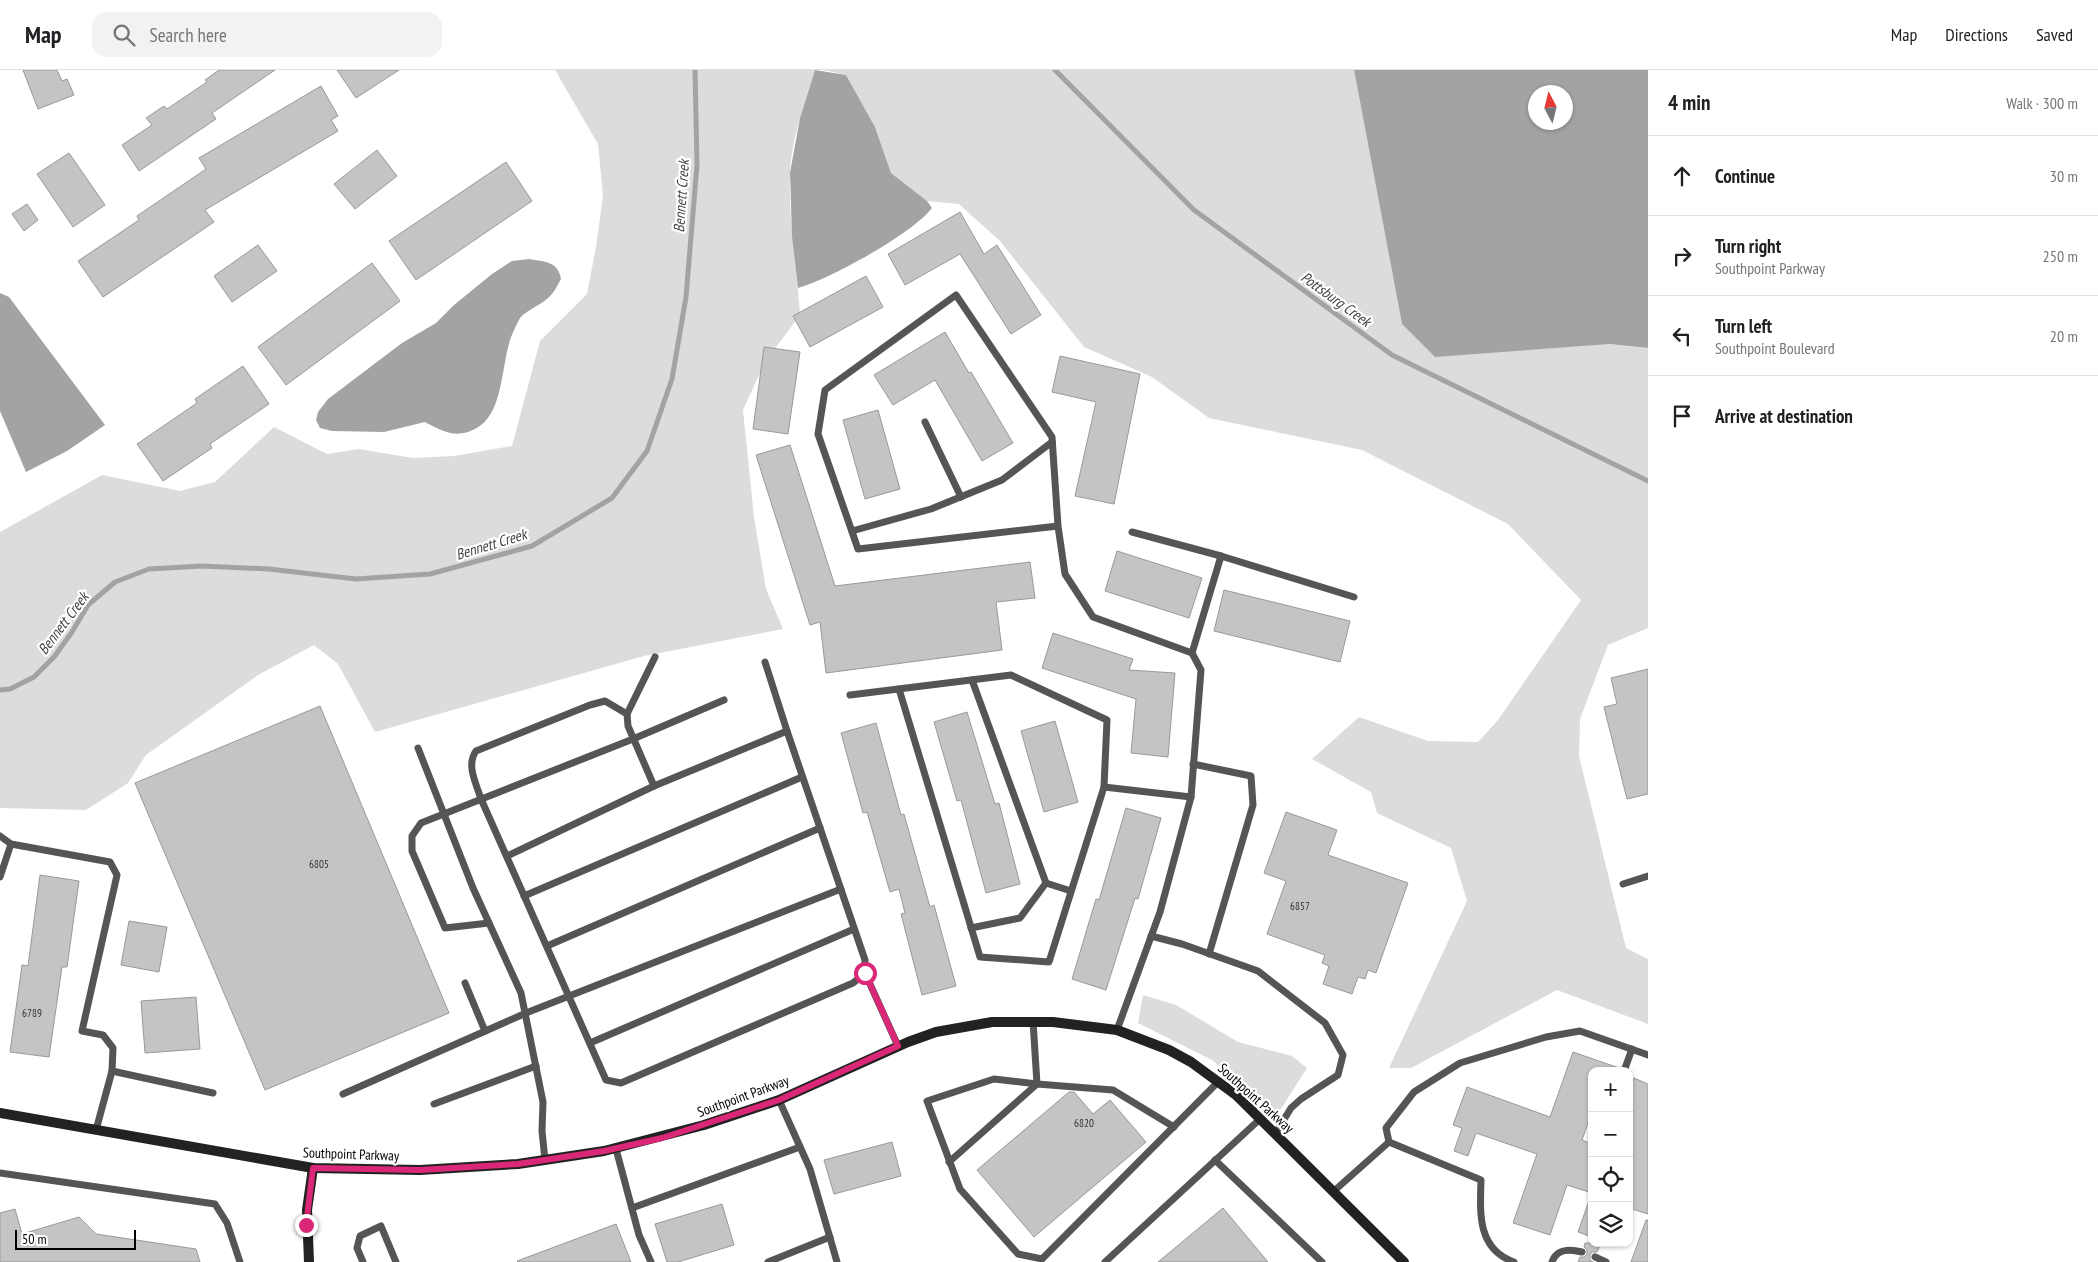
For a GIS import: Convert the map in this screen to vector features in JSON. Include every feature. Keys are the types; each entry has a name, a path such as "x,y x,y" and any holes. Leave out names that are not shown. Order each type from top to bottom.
{"main road":[{"name":"Southpoint Parkway","path":"0,1113 313,1168 420,1170 545,1160 616,1148 678,1133 779,1100 898,1046 936,1032 992,1022 1033,1021 1117,1030 1168,1050 1191,1062 1219,1081 1260,1119 1404,1262"},
{"path":"309,1262 306,1225 313,1168"}],"lane":[{"path":"1058,526 858,549 818,434 825,390 956,295 1052,437 1058,526 1065,574 1093,617 1192,654 1201,670 1191,797 1160,912 1117,1030"},
{"path":"925,422 961,497"},
{"path":"852,531 931,509 1002,480 1052,442"},
{"path":"1132,532 1221,556 1354,597"},
{"path":"1192,654 1221,556"},
{"path":"654,657 627,714 628,726 654,786"},
{"path":"765,662 802,777 865,960 865,973 898,1046"},
{"path":"850,694 1011,675 1107,720 1104,786 1049,962 980,957 899,689"},
{"path":"972,680 1046,883"},
{"path":"489,923 445,928 412,851 412,836 421,823 634,739 724,700"},
{"path":"627,714 605,701 590,705 476,751 472,757 471,765 481,799 606,1080 621,1083 854,983 865,973"},
{"path":"506,856 654,786 788,731"},
{"path":"418,748 473,888 521,993 543,1102 542,1131 545,1160"},
{"path":"1194,764 1251,776 1253,805 1209,954"},
{"path":"524,896 802,777"},
{"path":"1104,786 1191,797"},
{"path":"546,946 820,828"},
{"path":"0,836 10,844 110,862 117,875 82,1031 103,1035 113,1048 112,1071 96,1130"},
{"path":"0,877 10,844"},
{"path":"1623,884 1648,876"},
{"path":"1046,883 1072,891"},
{"path":"971,928 1020,918 1046,883"},
{"path":"343,1094 526,1013 841,889"},
{"path":"590,1043 854,929"},
{"path":"1151,936 1182,944 1258,972 1325,1023 1343,1055 1338,1075 1301,1099 1291,1108 1275,1134"},
{"path":"466,983 485,1032"},
{"path":"1033,1021 1037,1084"},
{"path":"1389,1142 1386,1128 1414,1092 1460,1063 1546,1037 1580,1031 1648,1055"},
{"path":"1625,1067 1632,1049"},
{"path":"434,1104 536,1066"},
{"path":"112,1071 214,1093"},
{"path":"1174,1127 1113,1090 994,1079 927,1101 948,1162 960,1189 1018,1254 1042,1259 1174,1127 1219,1081"},
{"path":"948,1162 1037,1084"},
{"path":"779,1100 810,1169 837,1262"},
{"path":"1105,1262 1260,1119"},
{"path":"1334,1191 1389,1142"},
{"path":"1389,1142 1481,1180 1480,1209 1486,1241 1501,1258 1514,1262"},
{"path":"632,1208 800,1147"},
{"path":"616,1148 639,1235 651,1262"},
{"path":"1214,1160 1322,1262"},
{"path":"0,1173 215,1204 227,1223 240,1262"},
{"path":"363,1262 357,1248 360,1236 381,1226 396,1262"},
{"path":"768,1262 830,1236"},
{"path":"1552,1262 1553,1258 1561,1251 1571,1249 1582,1252"},
{"path":"1595,1257 1606,1262"}],"shaded area":[{"path":"555,70 815,70 796,135 790,174 791,227 800,315 765,362 743,410 754,517 766,589 783,629 644,656 375,732 338,664 314,645 258,675 146,755 128,783 86,810 0,808 0,532 102,475 180,491 215,482 274,427 327,454 359,449 413,458 454,456 512,446 540,341 587,294 603,196 598,144"},
{"path":"815,70 846,75 875,127 891,173 927,201 932,208 922,219 907,230 849,266 798,288 792,237 790,173 800,118"},
{"path":"824,70 1354,70 1402,324 1648,348 1648,628 1608,645 1580,719 1579,756 1626,948 1648,959 1648,1024 1557,990 1411,1068 1389,1068 1467,901 1451,848 1377,813 1371,792 1312,759 1359,717 1428,741 1478,742 1498,720 1581,600 1508,524 1362,450 1209,418 1152,377 1084,347 1000,241 959,204 927,201 891,173 875,127 846,75"},
{"path":"1354,70 1648,70 1648,348 1609,344 1435,357 1402,324"},
{"path":"529,259 550,263 557,269 561,279 554,292 548,298 526,312 518,321 510,340 498,398 485,421 475,429 455,434 443,431 425,422 384,432 332,431 320,428 316,420 318,412 328,399 402,343 436,323 454,305 492,274 512,261"},
{"path":"0,293 9,297 105,425 67,451 26,472 0,411"},
{"path":"1143,995 1176,1005 1238,1042 1292,1056 1307,1068 1277,1115 1212,1060 1138,1023"}],"building":[{"path":"23,70 57,70 62,81 67,79 74,95 38,109"},
{"path":"219,70 275,70 212,113 216,119 139,171 122,145 152,125 146,118 164,106 167,109 207,82 205,80"},
{"path":"337,70 399,70 356,98"},
{"path":"321,86 338,116 331,120 338,131 205,210 214,222 103,297 78,261 139,220 137,216 206,169 199,158"},
{"path":"377,150 397,176 355,209 334,184"},
{"path":"69,153 105,205 73,227 37,174"},
{"path":"506,162 532,201 416,280 389,241"},
{"path":"27,204 38,220 24,231 12,214"},
{"path":"960,212 984,254 997,245 1041,315 1011,334 960,254 905,285 888,254"},
{"path":"258,245 277,271 232,302 214,276"},
{"path":"372,263 400,301 286,385 258,347"},
{"path":"866,276 883,307 810,347 793,316"},
{"path":"945,332 1013,443 982,461 935,380 893,405 874,375"},
{"path":"764,347 800,352 788,434 753,429"},
{"path":"1060,356 1140,374 1114,504 1075,496 1096,402 1052,392"},
{"path":"243,366 269,404 210,444 212,448 163,481 137,444 197,403 195,399"},
{"path":"878,410 900,489 865,499 843,420"},
{"path":"790,445 835,586 1030,562 1035,598 996,602 1002,650 826,673 820,622 810,625 756,455"},
{"path":"1117,551 1202,578 1189,618 1105,591"},
{"path":"1224,590 1350,621 1340,662 1214,631"},
{"path":"1053,633 1133,659 1129,670 1175,673 1168,757 1131,753 1136,699 1042,668"},
{"path":"1648,669 1648,794 1627,799 1604,707 1617,704 1611,678"},
{"path":"320,706 449,1013 265,1090 135,783"},
{"path":"967,712 995,804 999,803 1020,884 986,893 961,800 957,801 934,722"},
{"path":"1055,721 1078,802 1044,812 1021,731"},
{"path":"876,723 901,815 904,814 930,907 934,905 956,986 922,995 901,914 905,913 899,889 890,892 867,812 863,813 841,733"},
{"path":"1126,808 1161,818 1138,899 1135,898 1106,990 1072,979 1096,899 1099,900"},
{"path":"1286,812 1337,830 1328,855 1408,883 1376,973 1368,970 1365,979 1358,977 1352,994 1323,984 1329,966 1322,963 1325,955 1267,934 1286,881 1264,873"},
{"path":"40,875 79,881 67,967 62,967 49,1057 10,1052 22,965 28,966"},
{"path":"129,921 167,927 159,972 121,965"},
{"path":"196,997 200,1049 145,1053 141,1001"},
{"path":"1573,1052 1616,1067 1588,1067 1588,1123 1582,1140 1588,1142 1588,1192 1567,1185 1550,1235 1513,1223 1537,1154 1476,1133 1468,1156 1454,1151 1462,1128 1453,1125 1467,1087 1550,1117"},
{"path":"1634,1078 1648,1084 1648,1214 1633,1209"},
{"path":"1069,1092 1074,1092 1093,1114 1110,1100 1146,1142 1034,1237 977,1170"},
{"path":"892,1142 901,1176 834,1194 824,1160"},
{"path":"722,1204 734,1245 678,1262 667,1262 655,1224"},
{"path":"1588,1204 1588,1236 1578,1232"},
{"path":"1223,1208 1268,1262 1158,1262"},
{"path":"15,1209 22,1234 79,1217 96,1234 196,1249 200,1262 0,1262 0,1213"},
{"path":"1646,1220 1648,1220 1648,1262 1631,1262"},
{"path":"616,1224 631,1262 517,1261"},
{"path":"1585,1243 1588,1243 1588,1247 1599,1247 1597,1252 1592,1252 1590,1255 1590,1260 1593,1262 1578,1262 1580,1257 1584,1257 1587,1254 1587,1250 1584,1247"}],"waterway":[{"name":"Bennett Creek","path":"0,690 10,689 34,677 54,657 88,605 115,582 149,569 202,566 269,569 356,579 430,574 532,546 612,498 647,451 672,379 686,297 697,165 695,70"},
{"name":"Pottsburg Creek","path":"1055,70 1194,210 1392,355 1648,481"}],"route":[{"path":"306,1225 313,1168 420,1170 518,1164 604,1151 662,1138 779,1100 898,1046 865,973"}]}
